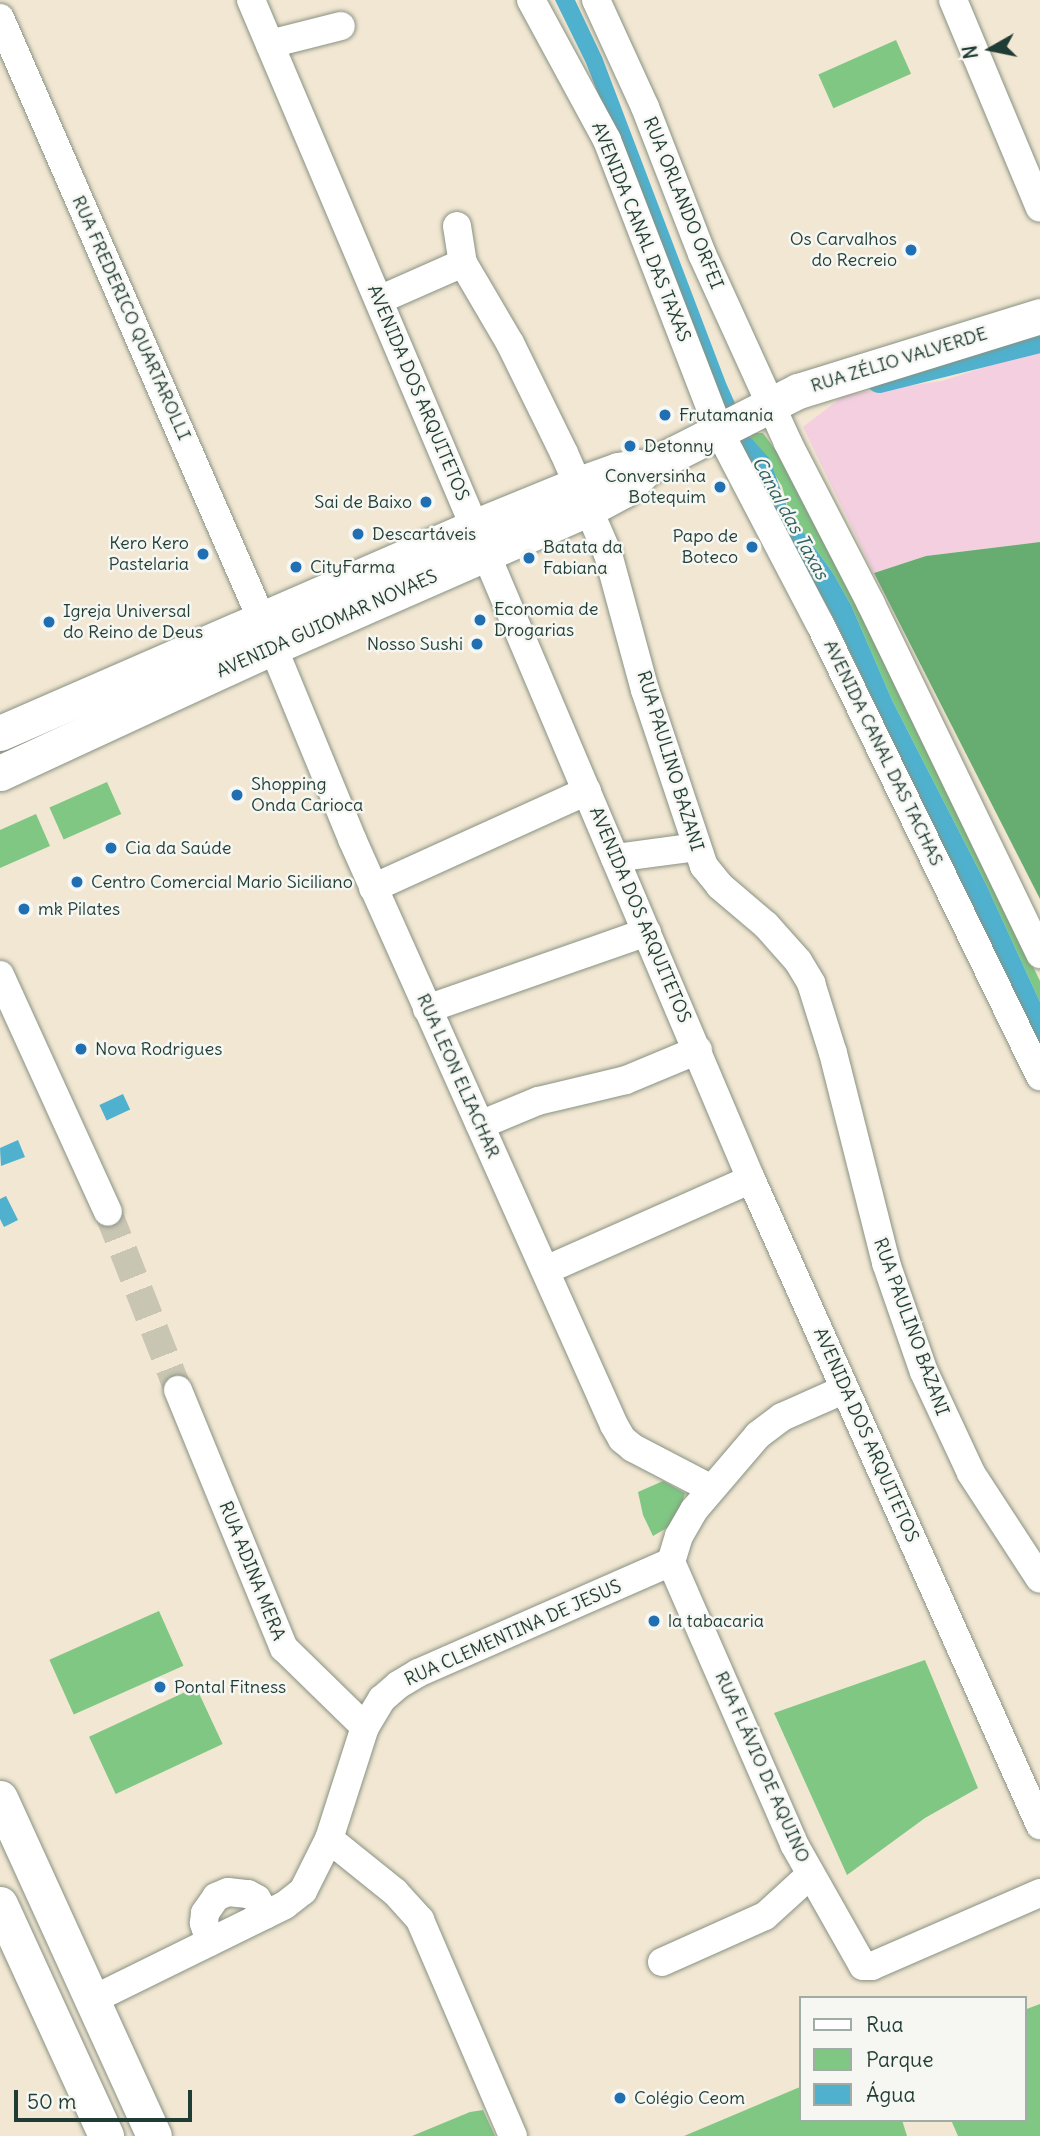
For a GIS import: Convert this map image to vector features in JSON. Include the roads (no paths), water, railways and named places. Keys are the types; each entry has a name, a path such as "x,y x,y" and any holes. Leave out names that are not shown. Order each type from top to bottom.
{"street":[{"name":"AVENIDA DOS ARQUITETOS","path":"251,0 751,1179 843,1390 1040,1825"},
{"name":"AVENIDA CANAL DAS TAXAS","path":"531,0 607,140 724,431"},
{"name":"RUA ORLANDO ORFEI","path":"596,0 645,107 702,254 766,407 788,443 871,604 1040,954"},
{"path":"953,0 1040,208"},
{"name":"RUA FREDERICO QUARTAROLLI","path":"0,18 267,632"},
{"path":"270,44 341,26"},
{"name":"RUA PAULINO BAZANI","path":"457,226 463,263 510,343 584,496 617,578 645,690 696,846 710,876 766,925 798,961 811,983 833,1052 886,1263 924,1372 971,1473 1040,1579"},
{"path":"379,300 463,263"},
{"name":"RUA ZÉLIO VALVERDE","path":"766,407 823,382 1040,316"},
{"name":"AVENIDA GUIOMAR NOVAES","path":"0,733 267,632 584,496 618,470 648,467 724,431 766,407"},
{"name":"AVENIDA CANAL DAS TACHAS","path":"724,431 1040,1076"},
{"name":"AVENIDA GUIOMAR NOVAES","path":"0,773 267,632"},
{"name":"RUA LEON ELIACHAR","path":"267,632 373,888 622,1439 710,1488"},
{"path":"373,888 587,791"},
{"path":"615,858 696,846"},
{"path":"427,1009 647,932"},
{"path":"0,975 108,1212"},
{"path":"480,1125 538,1101 626,1080 698,1049"},
{"path":"546,1270 751,1179"},
{"name":"RUA ADINA MERA","path":"178,1390 284,1648 365,1727"},
{"path":"671,1562 679,1536 710,1488 758,1435 782,1417 843,1390"},
{"name":"RUA CLEMENTINA DE JESUS","path":"92,2000 285,1906 303,1891 329,1839 365,1727 382,1699 418,1673 671,1562"},
{"name":"RUA FLÁVIO DE AQUINO","path":"671,1562 810,1875 863,1966 872,1966 1040,1893"},
{"path":"0,1798 154,2136"},
{"path":"329,1839 395,1892 420,1920 513,2136"},
{"path":"662,1962 765,1916 810,1875"},
{"path":"210,1942 204,1923 205,1913 216,1897 228,1892 247,1894 257,1899 266,1915"},
{"path":"0,1904 106,2136"}],"water":[{"name":"Canal das Taxas","path":"555,0 575,0 602,57 726,383 750,437 769,458 789,512 833,573 851,605 893,702 986,884 1040,1002 1040,1049 835,621 751,468 742,460 586,63"},
{"path":"123,1094 130,1109 107,1120 99,1105"},
{"path":"18,1140 25,1157 1,1166 0,1148"},
{"path":"6,1196 18,1220 4,1227 0,1219 0,1199"}],"waterway":[{"path":"879,381 1040,341"}],"tunnel":[{"path":"108,1212 178,1390"}],"place":[{"name":"Os Carvalhos do Recreio","path":"911,250"},
{"name":"Frutamania","path":"665,415"},
{"name":"Detonny","path":"630,446"},
{"name":"Conversinha Botequim","path":"720,487"},
{"name":"Sai de Baixo","path":"426,502"},
{"name":"Descartáveis","path":"358,534"},
{"name":"Papo de Boteco","path":"752,547"},
{"name":"Kero Kero Pastelaria","path":"203,554"},
{"name":"Batata da Fabiana","path":"529,558"},
{"name":"CityFarma","path":"296,567"},
{"name":"Economia de Drogarias","path":"480,620"},
{"name":"Igreja Universal do Reino de Deus","path":"49,622"},
{"name":"Nosso Sushi","path":"477,644"},
{"name":"Shopping Onda Carioca","path":"237,795"},
{"name":"Cia da Saúde","path":"111,848"},
{"name":"Centro Comercial Mario Siciliano","path":"77,882"},
{"name":"mk Pilates","path":"24,909"},
{"name":"Nova Rodrigues","path":"81,1049"},
{"name":"la tabacaria","path":"654,1621"},
{"name":"Pontal Fitness","path":"160,1687"},
{"name":"Colégio Ceom","path":"620,2098"}]}
